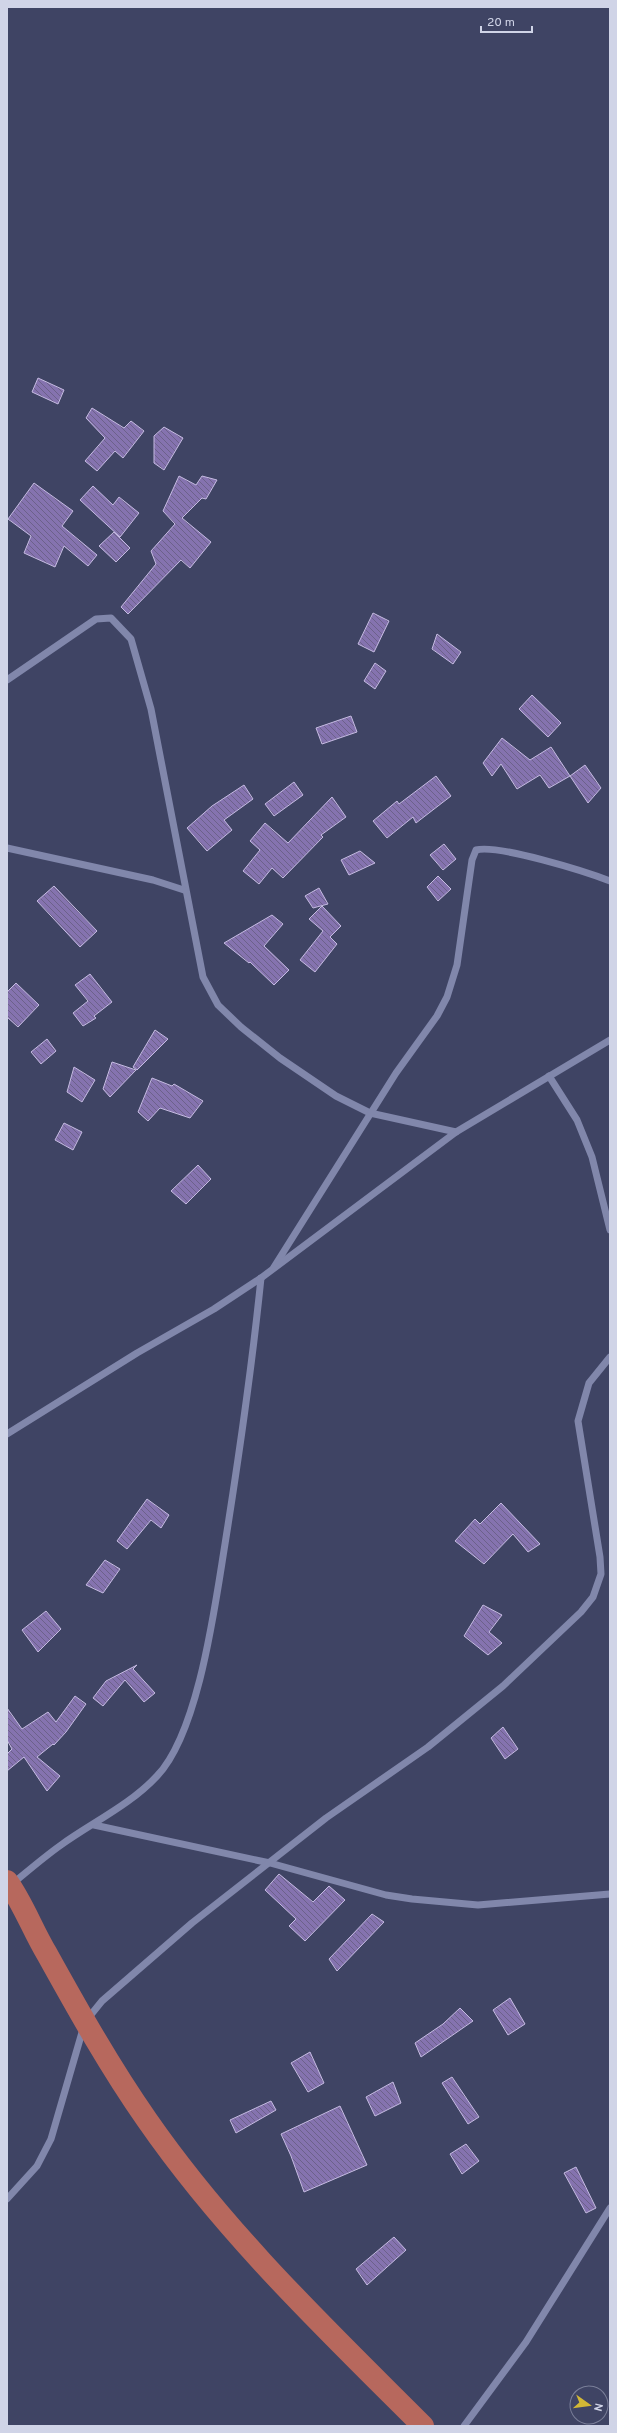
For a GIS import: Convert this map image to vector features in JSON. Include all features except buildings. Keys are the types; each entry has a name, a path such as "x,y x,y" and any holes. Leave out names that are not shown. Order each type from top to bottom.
{"main road":[{"path":"8,1883 85,2022 147,2120 194,2184 242,2241 304,2307 423,2426"}],"street":[{"path":"7,680 96,619 111,618 121,627 131,639 151,708 184,890 203,977 218,1005 280,1058 336,1096 370,1113 456,1132"},
{"path":"7,848 153,880 184,890"},
{"path":"272,1269 370,1113 437,1016 447,997 457,965 472,860 476,850 490,849 544,861 610,881"},
{"path":"7,1434 261,1278 456,1132 610,1040"},
{"path":"549,1076 577,1120 592,1158 610,1230"},
{"path":"8,1883 61,1844 94,1824 157,1776 176,1749 190,1712 210,1628 239,1458 261,1278"},
{"path":"7,2199 37,2166 51,2139 85,2022 114,1989 192,1923 326,1818 428,1747 503,1686 582,1612 593,1597 601,1574 600,1558 578,1421 589,1383 610,1357"},
{"path":"94,1824 270,1863 386,1895 437,1902 478,1905 610,1894"},
{"path":"464,2426 526,2342 610,2208"}]}
